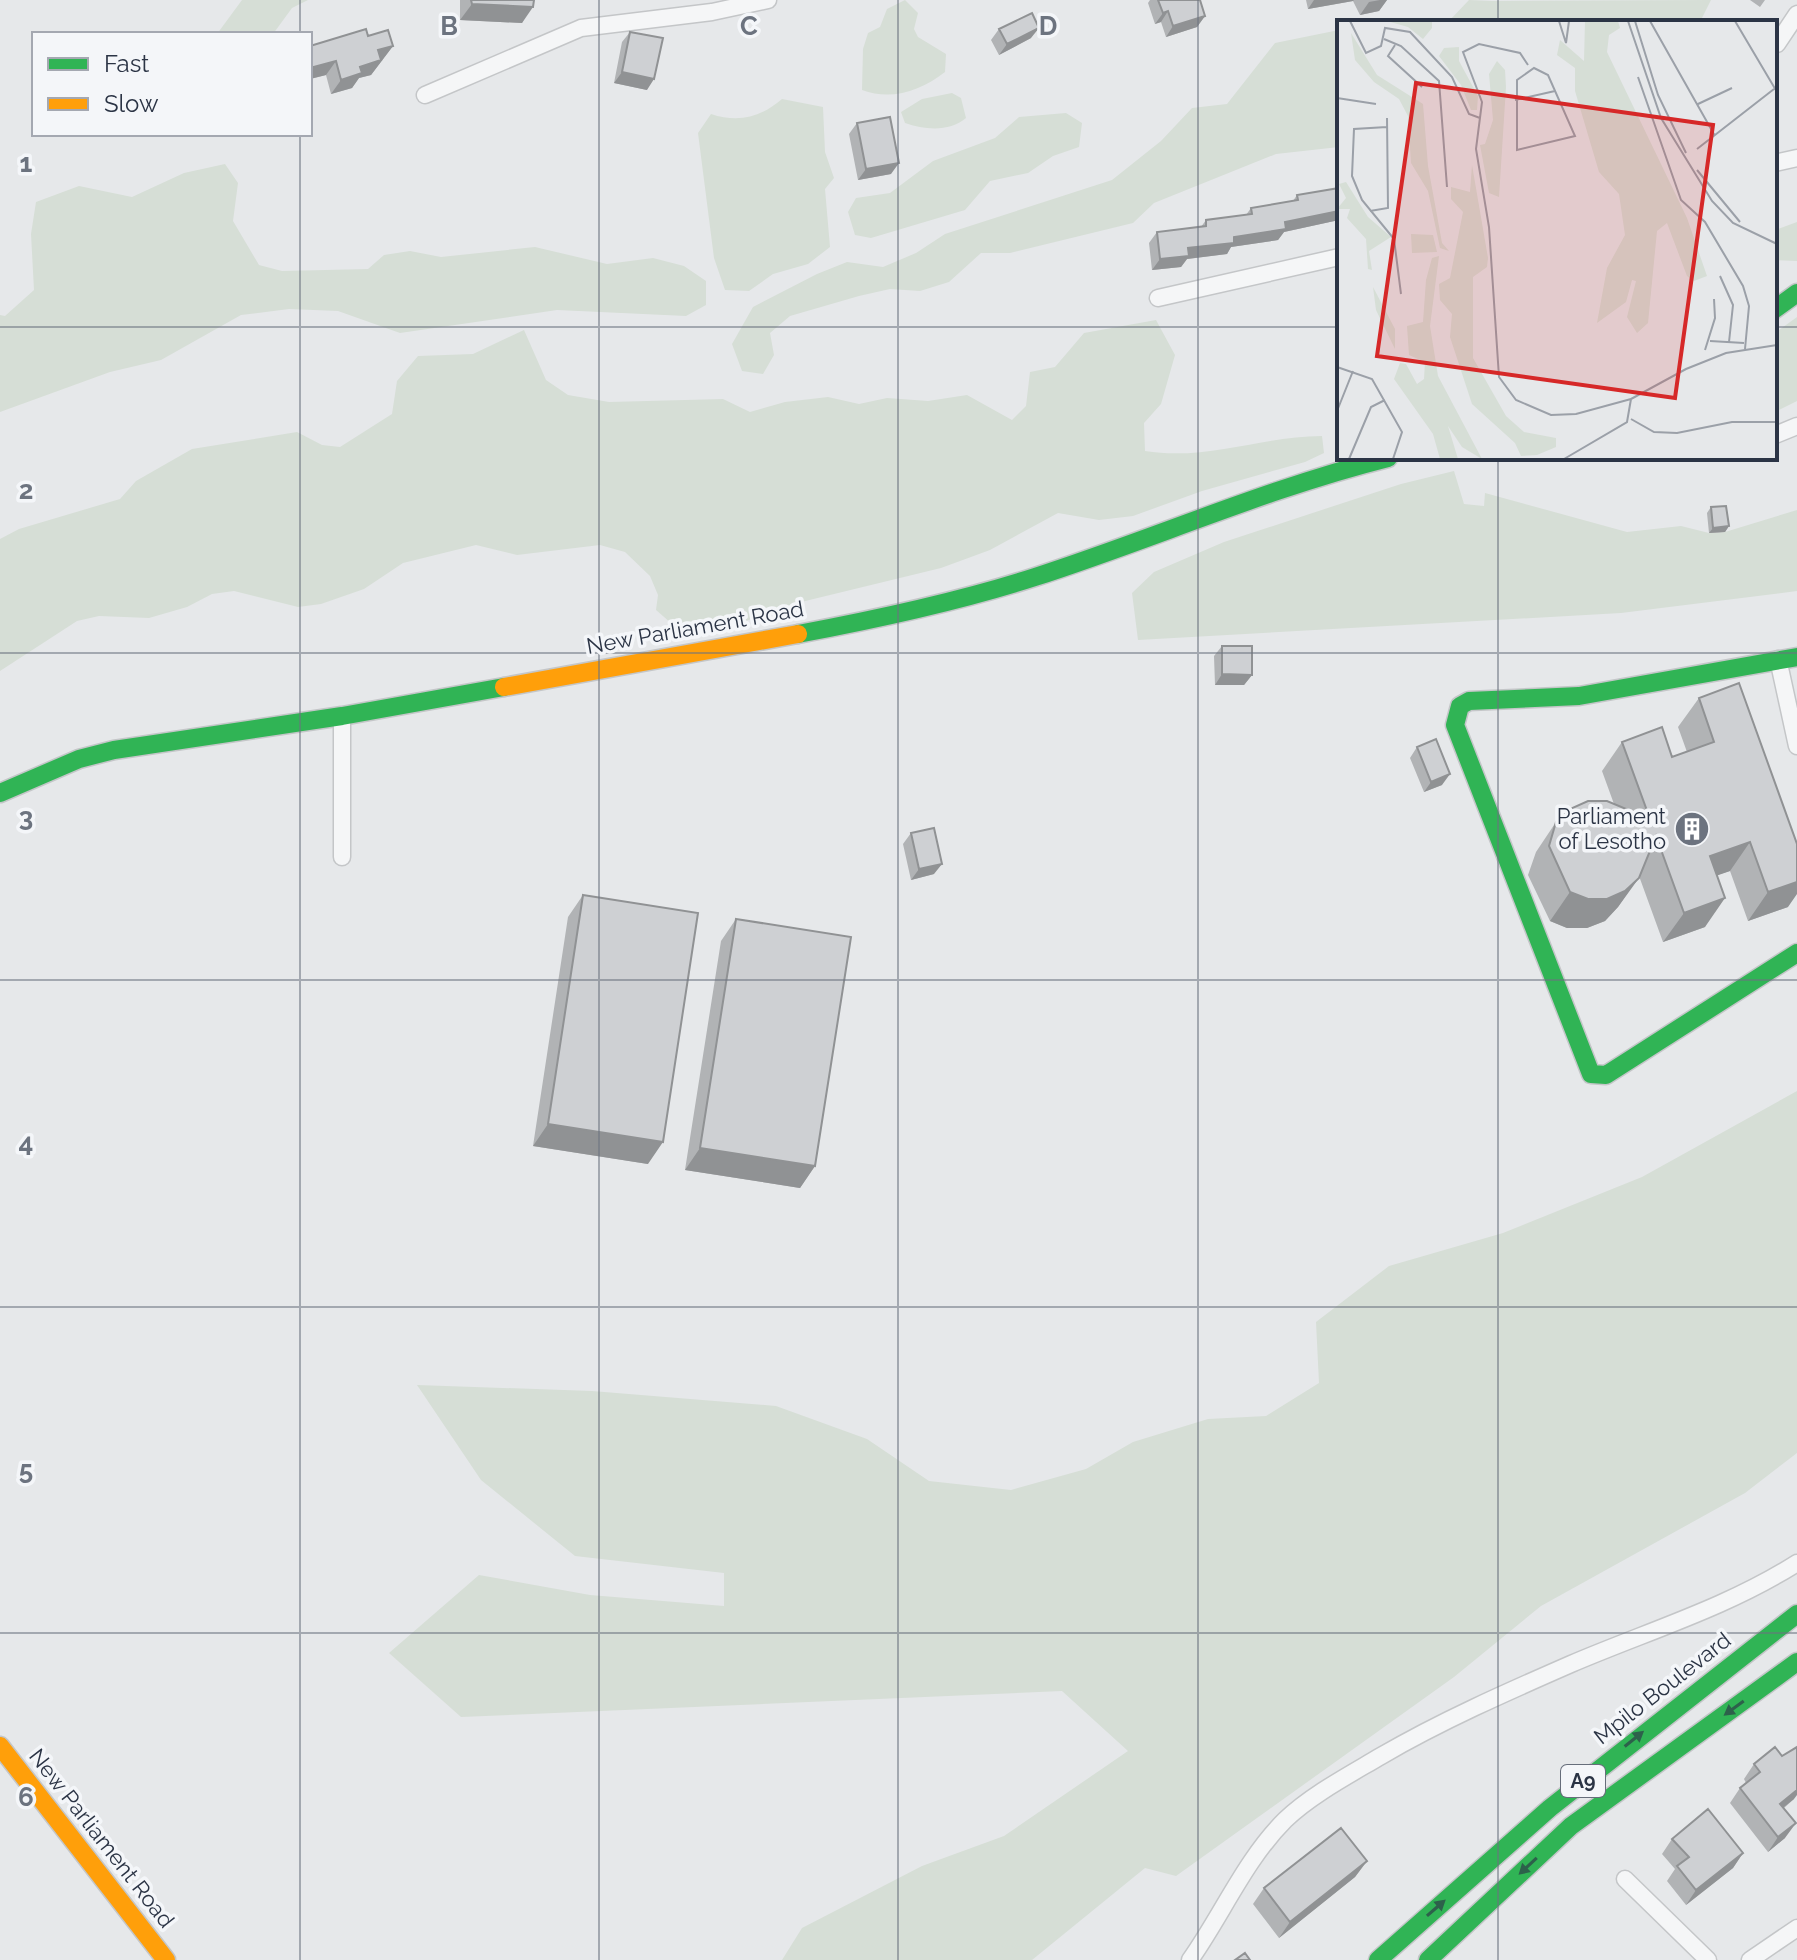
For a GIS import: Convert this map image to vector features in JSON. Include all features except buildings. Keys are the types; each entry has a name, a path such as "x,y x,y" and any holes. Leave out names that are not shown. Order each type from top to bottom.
{"main road":[{"path":"1777,308 1797,293"},
{"name":"New Parliament Road","path":"0,793 79,759 114,750 342,716 774,638 938,604 1034,577 1336,471 1380,460"},
{"path":"1788,658 1579,696 1469,701 1460,706 1455,725 1591,1074 1606,1075 1797,953"},
{"name":"Mpilo Boulevard","path":"1378,1960 1550,1808 1673,1708 1797,1614"},
{"name":"A9","path":"1428,1960 1571,1826 1797,1662"},
{"name":"New Parliament Road","path":"0,1746 166,1960"}],"street":[{"path":"425,95 581,28 712,12 768,0"},
{"path":"1777,44 1797,14"},
{"path":"1777,163 1797,158"},
{"path":"1158,298 1337,257"},
{"path":"1777,434 1797,426"},
{"path":"1788,658 1797,746"},
{"path":"342,716 342,857"},
{"path":"1190,1960 1215,1925 1255,1856 1286,1819 1358,1769 1414,1737 1571,1664 1756,1589 1797,1563"},
{"path":"1625,1879 1708,1960"},
{"path":"1750,1960 1797,1928"}],"shaded area":[{"path":"242,0 308,0 292,8 274,32 218,32"},
{"path":"905,0 918,13 914,29 918,37 946,54 945,72 905,92 884,94 862,90 863,49 868,33 880,27 887,9"},
{"path":"1469,0 1711,0 1701,20 1450,20"},
{"path":"1337,30 1337,147 1276,154 1154,203 1133,223 1010,253 981,253 949,282 920,291 890,289 790,316 770,333 774,355 763,374 742,371 732,344 753,307 847,262 883,267 916,253 945,234 1112,180 1161,141 1192,108 1227,104 1275,43"},
{"path":"952,93 961,98 966,118 960,123 937,128 905,123 901,112 922,99"},
{"path":"782,99 823,107 825,152 834,178 825,189 830,247 808,264 773,274 749,291 725,290 714,258 698,133 711,114 730,118 748,117 765,111"},
{"path":"1066,113 1082,123 1079,147 1053,156 1028,173 990,181 965,210 871,238 855,235 848,212 856,198 890,193 933,161 995,138 1019,117"},
{"path":"225,164 238,183 233,221 259,265 282,271 368,269 384,255 410,251 441,257 535,247 607,264 653,258 684,266 706,281 706,305 686,316 557,310 400,333 338,311 289,309 241,315 161,360 110,372 0,412 0,315 5,316 34,290 31,234 36,202 79,186 132,197 184,173"},
{"path":"1797,222 1797,261 1777,260 1777,229"},
{"path":"1797,317 1797,401 1777,411 1777,332"},
{"path":"1156,320 1175,355 1161,404 1144,423 1145,451 1190,453 1322,436 1324,453 1305,462 1202,491 1133,516 1099,520 1058,513 990,550 941,568 793,604 732,626 679,630 656,610 658,595 650,576 625,552 600,545 517,555 476,545 403,563 364,589 321,604 298,607 234,591 212,594 187,607 149,618 99,616 77,621 0,671 0,539 19,529 120,499 136,481 192,449 297,432 322,445 340,447 392,414 397,381 418,356 473,354 524,330 546,380 568,395 609,402 723,399 750,412 785,402 828,397 859,404 887,398 928,401 967,395 1012,420 1026,406 1030,372 1055,367 1084,333"},
{"path":"1454,471 1464,504 1484,506 1485,493 1627,532 1681,526 1709,533 1725,532 1797,510 1797,591 1621,613 1138,640 1132,593 1154,572 1224,542 1401,484"},
{"path":"1797,1091 1797,1453 1745,1493 1541,1606 1454,1677 1176,1876 1145,1868 1032,1960 782,1960 802,1928 922,1866 1004,1836 1128,1751 1062,1691 461,1717 389,1653 479,1575 590,1595 724,1606 724,1573 575,1556 481,1480 417,1385 592,1391 776,1406 867,1439 929,1481 1011,1490 1086,1469 1133,1442 1208,1419 1266,1416 1319,1383 1316,1322 1389,1266 1503,1233 1642,1177"}],"traffic: fast":[{"path":"1777,308 1797,293"},
{"path":"798,634 918,609 1006,586 1299,484 1380,460"},
{"path":"1797,657 1579,696 1469,701 1460,706 1455,725 1591,1074 1606,1075 1797,953"},
{"path":"0,793 79,759 114,750 342,716 504,687"},
{"path":"1378,1960 1550,1808 1797,1614"},
{"path":"1428,1960 1571,1826 1797,1662"}],"traffic: slow":[{"path":"504,687 798,634"},
{"path":"0,1746 166,1960"}],"place":[{"name":"Parliament of Lesotho","path":"1692,829"}]}
